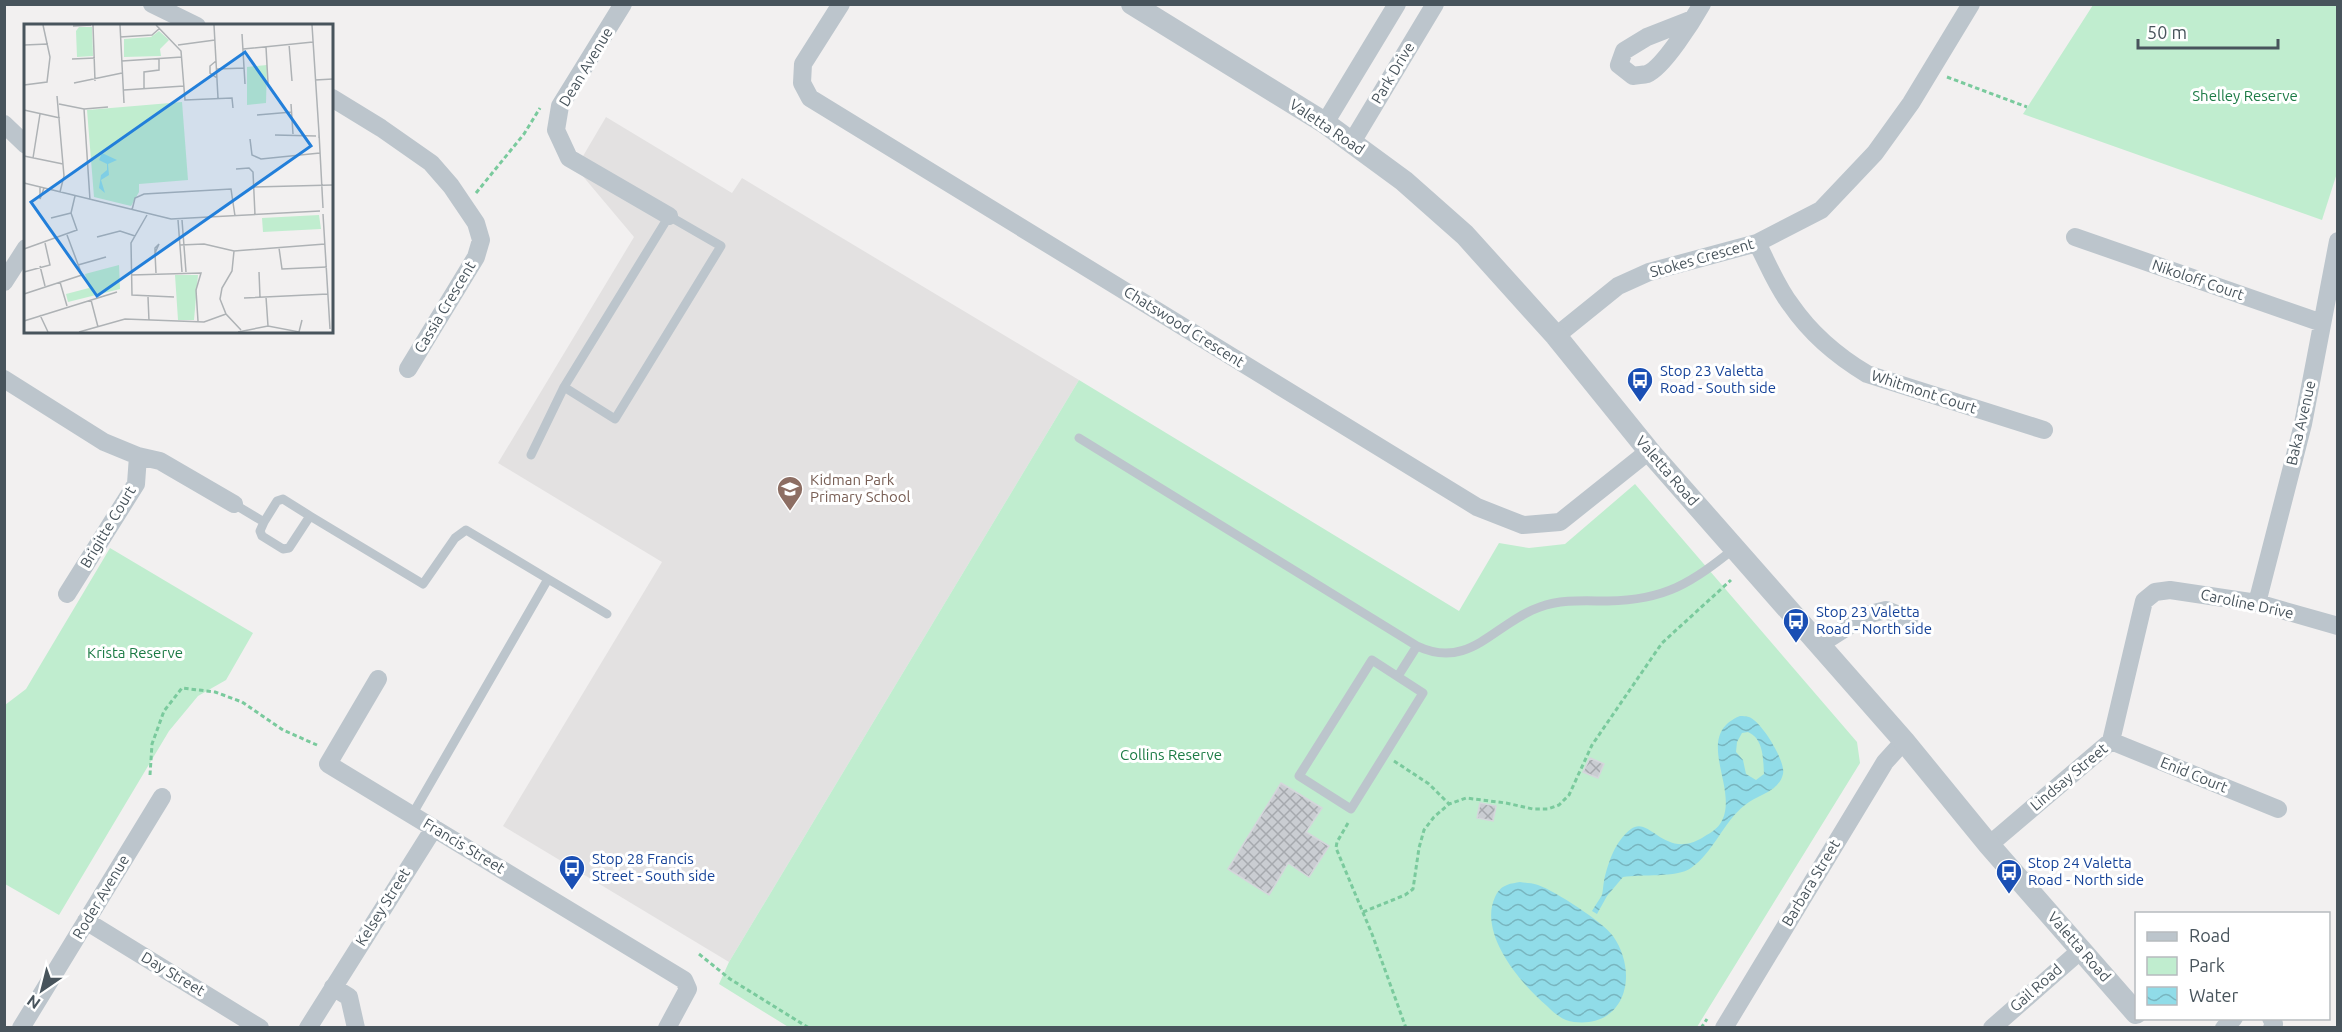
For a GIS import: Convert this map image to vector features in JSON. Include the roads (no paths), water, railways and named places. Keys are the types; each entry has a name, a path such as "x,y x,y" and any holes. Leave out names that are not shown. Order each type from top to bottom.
{"street":[{"path":"152,4 193,24"},
{"name":"Dean Avenue","path":"623,4 560,106 556,130 569,158 669,216"},
{"name":"Chatswood Crescent","path":"841,4 803,64 802,82 810,98 1477,507 1523,525 1560,522 1649,451"},
{"name":"Valetta Road","path":"1132,4 1325,123 1404,181 1465,236 1556,336 1649,451 1904,741 1989,845 2135,1011"},
{"path":"1325,123 1397,4"},
{"name":"Park Drive","path":"1352,142 1435,4"},
{"name":"Stokes Crescent","path":"1556,336 1618,286 1639,276 1757,243 1821,210 1875,153 1911,103 1971,4"},
{"name":"Cassia Crescent","path":"333,99 430,162 476,223 481,240 476,257 408,369"},
{"path":"4,124 24,143"},
{"name":"Nikoloff Court","path":"2075,237 2322,322"},
{"name":"Baka Avenue","path":"2257,603 2303,424 2337,241"},
{"name":"Whitmont Court","path":"1757,243 1790,305 1821,340 1843,360 1867,374 2044,430"},
{"path":"4,282 24,251"},
{"path":"4,379 104,442 138,456 160,461 234,504"},
{"name":"Brigitte Court","path":"67,594 136,484 138,456"},
{"name":"Caroline Drive","path":"2155,592 2170,590 2257,603 2337,626"},
{"name":"Lindsay Street","path":"1989,845 2111,741 2144,601 2155,592"},
{"path":"1819,645 1866,615 1886,610 1909,620"},
{"name":"Francis Street","path":"378,679 327,764 684,980 688,990 667,1028"},
{"name":"Barbara Street","path":"1724,1028 1879,771 1904,741"},
{"name":"Enid Court","path":"2111,741 2278,809"},
{"name":"Roder Avenue","path":"21,1028 162,796"},
{"name":"Kelsey Street","path":"308,1028 434,828"},
{"name":"Day Street","path":"86,921 260,1028"},
{"name":"Gail Road","path":"1992,1028 2081,950"},
{"path":"333,987 349,997 356,1028"}],"lane":[{"path":"531,454 564,387 669,216 721,246 615,419 564,387"},
{"path":"1079,438 1417,646 1432,653 1455,654 1475,646 1520,615 1541,606 1572,601 1628,600 1652,596 1689,582 1735,548"},
{"path":"310,516 289,548 283,549 262,536 260,531 277,501 283,499 423,584 455,538 466,530 607,614"},
{"path":"234,504 264,522"},
{"path":"412,815 548,579"},
{"path":"1398,675 1417,646"},
{"path":"1372,660 1398,675 1423,693 1351,809 1299,776 1372,660"}],"water":[{"path":"1742,716 1749,717 1760,726 1772,742 1781,760 1783,774 1781,780 1772,789 1737,812 1706,854 1691,868 1677,873 1623,877 1607,896 1597,914 1592,911 1602,895 1613,853 1631,829 1638,826 1645,828 1678,844 1702,838 1720,824 1725,811 1726,796 1718,750 1719,737 1726,725","holes":["1748,732 1753,735 1762,750 1764,774 1756,780 1746,774 1743,760 1736,752 1737,742 1742,733"]},
{"path":"1520,882 1538,885 1555,894 1589,915 1613,936 1621,951 1626,981 1623,995 1616,1007 1606,1016 1592,1022 1574,1022 1562,1018 1537,997 1505,957 1492,927 1491,911 1495,897 1503,887"}],"place":[{"name":"Stop 23 Valetta Road - South side","path":"1640,403"},
{"name":"Kidman Park Primary School","path":"790,512"},
{"name":"Stop 23 Valetta Road - North side","path":"1796,644"},
{"name":"Stop 28 Francis Street - South side","path":"572,891"},
{"name":"Stop 24 Valetta Road - North side","path":"2009,895"}],"park label":[{"name":"Shelley Reserve","path":"2245,96"},
{"name":"Krista Reserve","path":"135,653"},
{"name":"Collins Reserve","path":"1171,755"}]}
